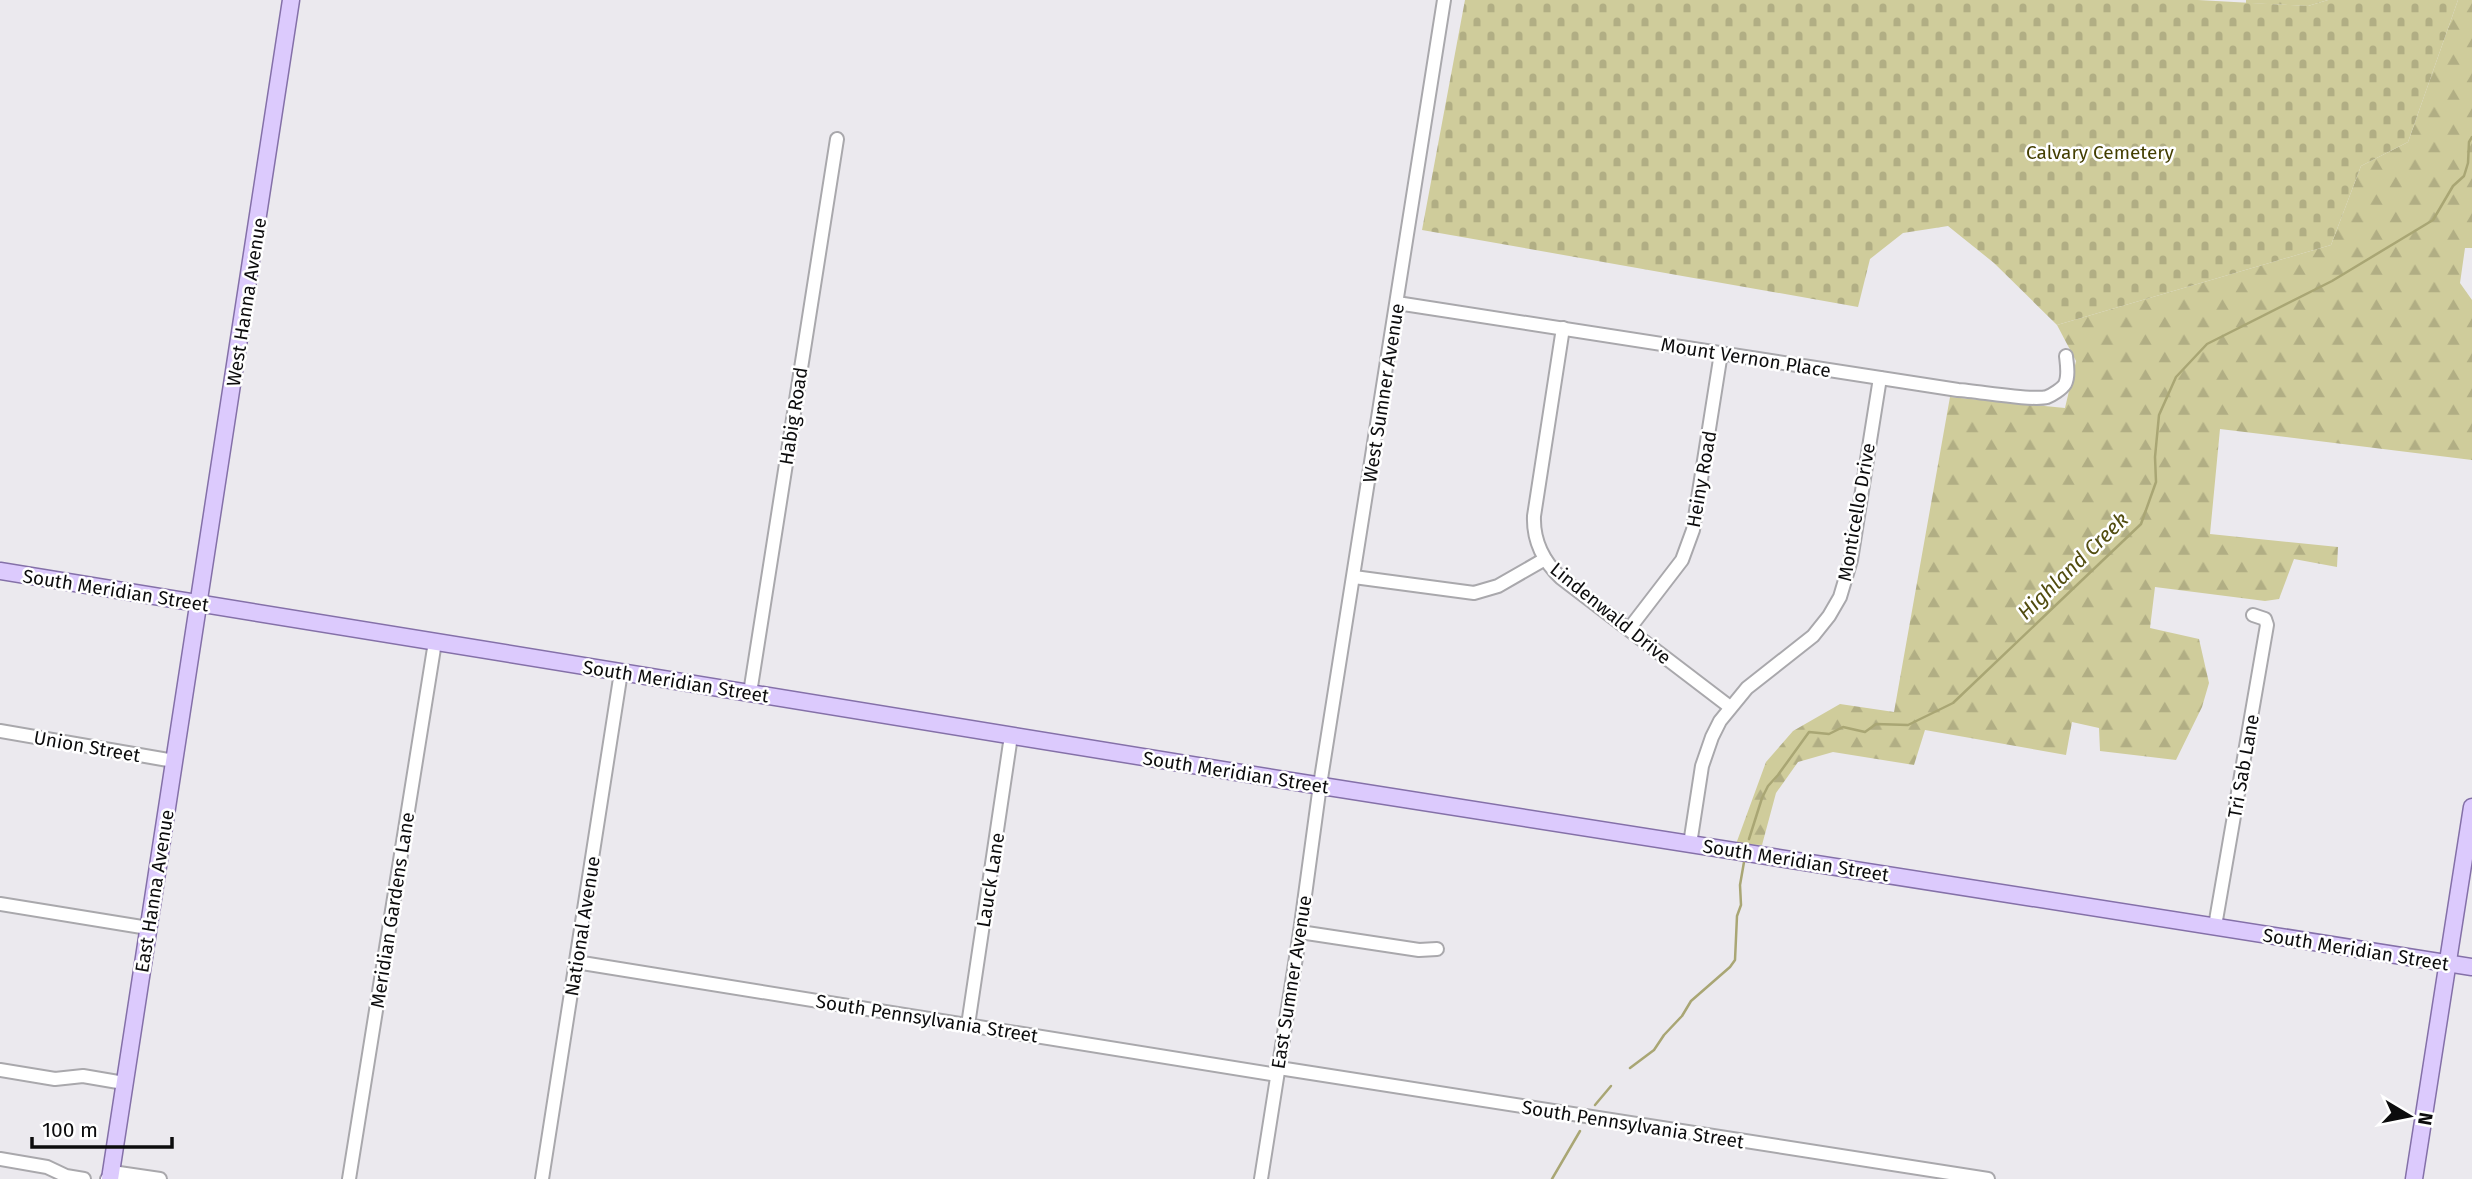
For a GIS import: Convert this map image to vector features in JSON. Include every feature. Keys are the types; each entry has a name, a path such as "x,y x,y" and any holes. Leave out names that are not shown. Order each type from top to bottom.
{"main road":[{"name":"West Hanna Avenue","path":"200,604 291,0"},
{"name":"South Meridian Street","path":"0,571 1011,736 2472,967"},
{"name":"East Hanna Avenue","path":"109,1178 200,604"},
{"path":"2414,1179 2472,807"}],"street":[{"name":"West Sumner Avenue","path":"1320,785 1444,0"},
{"name":"Habig Road","path":"750,693 837,139"},
{"name":"Mount Vernon Place","path":"1397,303 1958,390 2047,397 2065,384 2066,356"},
{"name":"Lindenwald Drive","path":"1563,328 1534,516 1535,534 1545,559 1559,576 1730,707"},
{"name":"Heiny Road","path":"1629,629 1682,560 1693,530 1721,353"},
{"name":"Monticello Drive","path":"1690,844 1702,766 1712,737 1730,707 1747,688 1807,642 1824,623 1840,597 1851,559 1880,378"},
{"path":"1354,577 1474,593 1491,589 1545,559"},
{"name":"Tri Sab Lane","path":"2215,926 2267,625 2265,619 2253,615"},
{"name":"Meridian Gardens Lane","path":"349,1179 435,642"},
{"name":"National Avenue","path":"542,1179 621,672"},
{"name":"Union Street","path":"0,731 174,761"},
{"name":"Lauck Lane","path":"968,1025 1011,736"},
{"name":"East Sumner Avenue","path":"1261,1179 1320,785"},
{"path":"0,904 148,928"},
{"path":"1300,932 1419,950 1437,949"},
{"name":"South Pennsylvania Street","path":"576,962 968,1025 1988,1179"},
{"path":"0,1070 55,1079 83,1076 124,1083"},
{"path":"0,1159 47,1167 66,1176 84,1179"},
{"path":"109,1178 122,1173 160,1179"}],"green space":[{"name":"Calvary Cemetery","path":"1465,0 2198,0 2308,6 2328,0 2458,0 2408,142 2361,166 2331,245 2057,325 1994,263 1948,226 1903,233 1870,259 1858,307 1422,230"},
{"path":"2246,0 2328,0 2308,6 2246,3"},
{"path":"2458,0 2472,0 2472,248 2465,248 2460,283 2472,300 2472,460 2220,429 2210,534 2338,547 2337,567 2294,559 2279,599 2265,601 2155,587 2150,628 2199,639 2209,683 2202,707 2176,760 2100,751 2099,728 2072,722 2066,755 1925,730 1914,765 1833,752 1798,762 1776,793 1762,845 1736,844 1766,762 1793,731 1840,704 1894,712 1950,397 2065,408 2076,361 2057,325 2331,245 2361,166 2408,142"}],"waterway":[{"name":"Highland Creek","path":"1749,839 1768,786 1809,732 1829,734 1843,727 1865,732 1876,724 1908,725 1953,703 2141,524 2156,482 2155,457 2159,415 2176,377 2207,344 2332,281 2433,220 2453,186 2464,176 2472,137"},
{"name":"Highland Creek","path":"1630,1068 1654,1050 1691,1001 1735,960 1744,862"},
{"name":"Highland Creek","path":"1595,1105 1611,1086"},
{"name":"Highland Creek","path":"1552,1179 1580,1131"}]}
